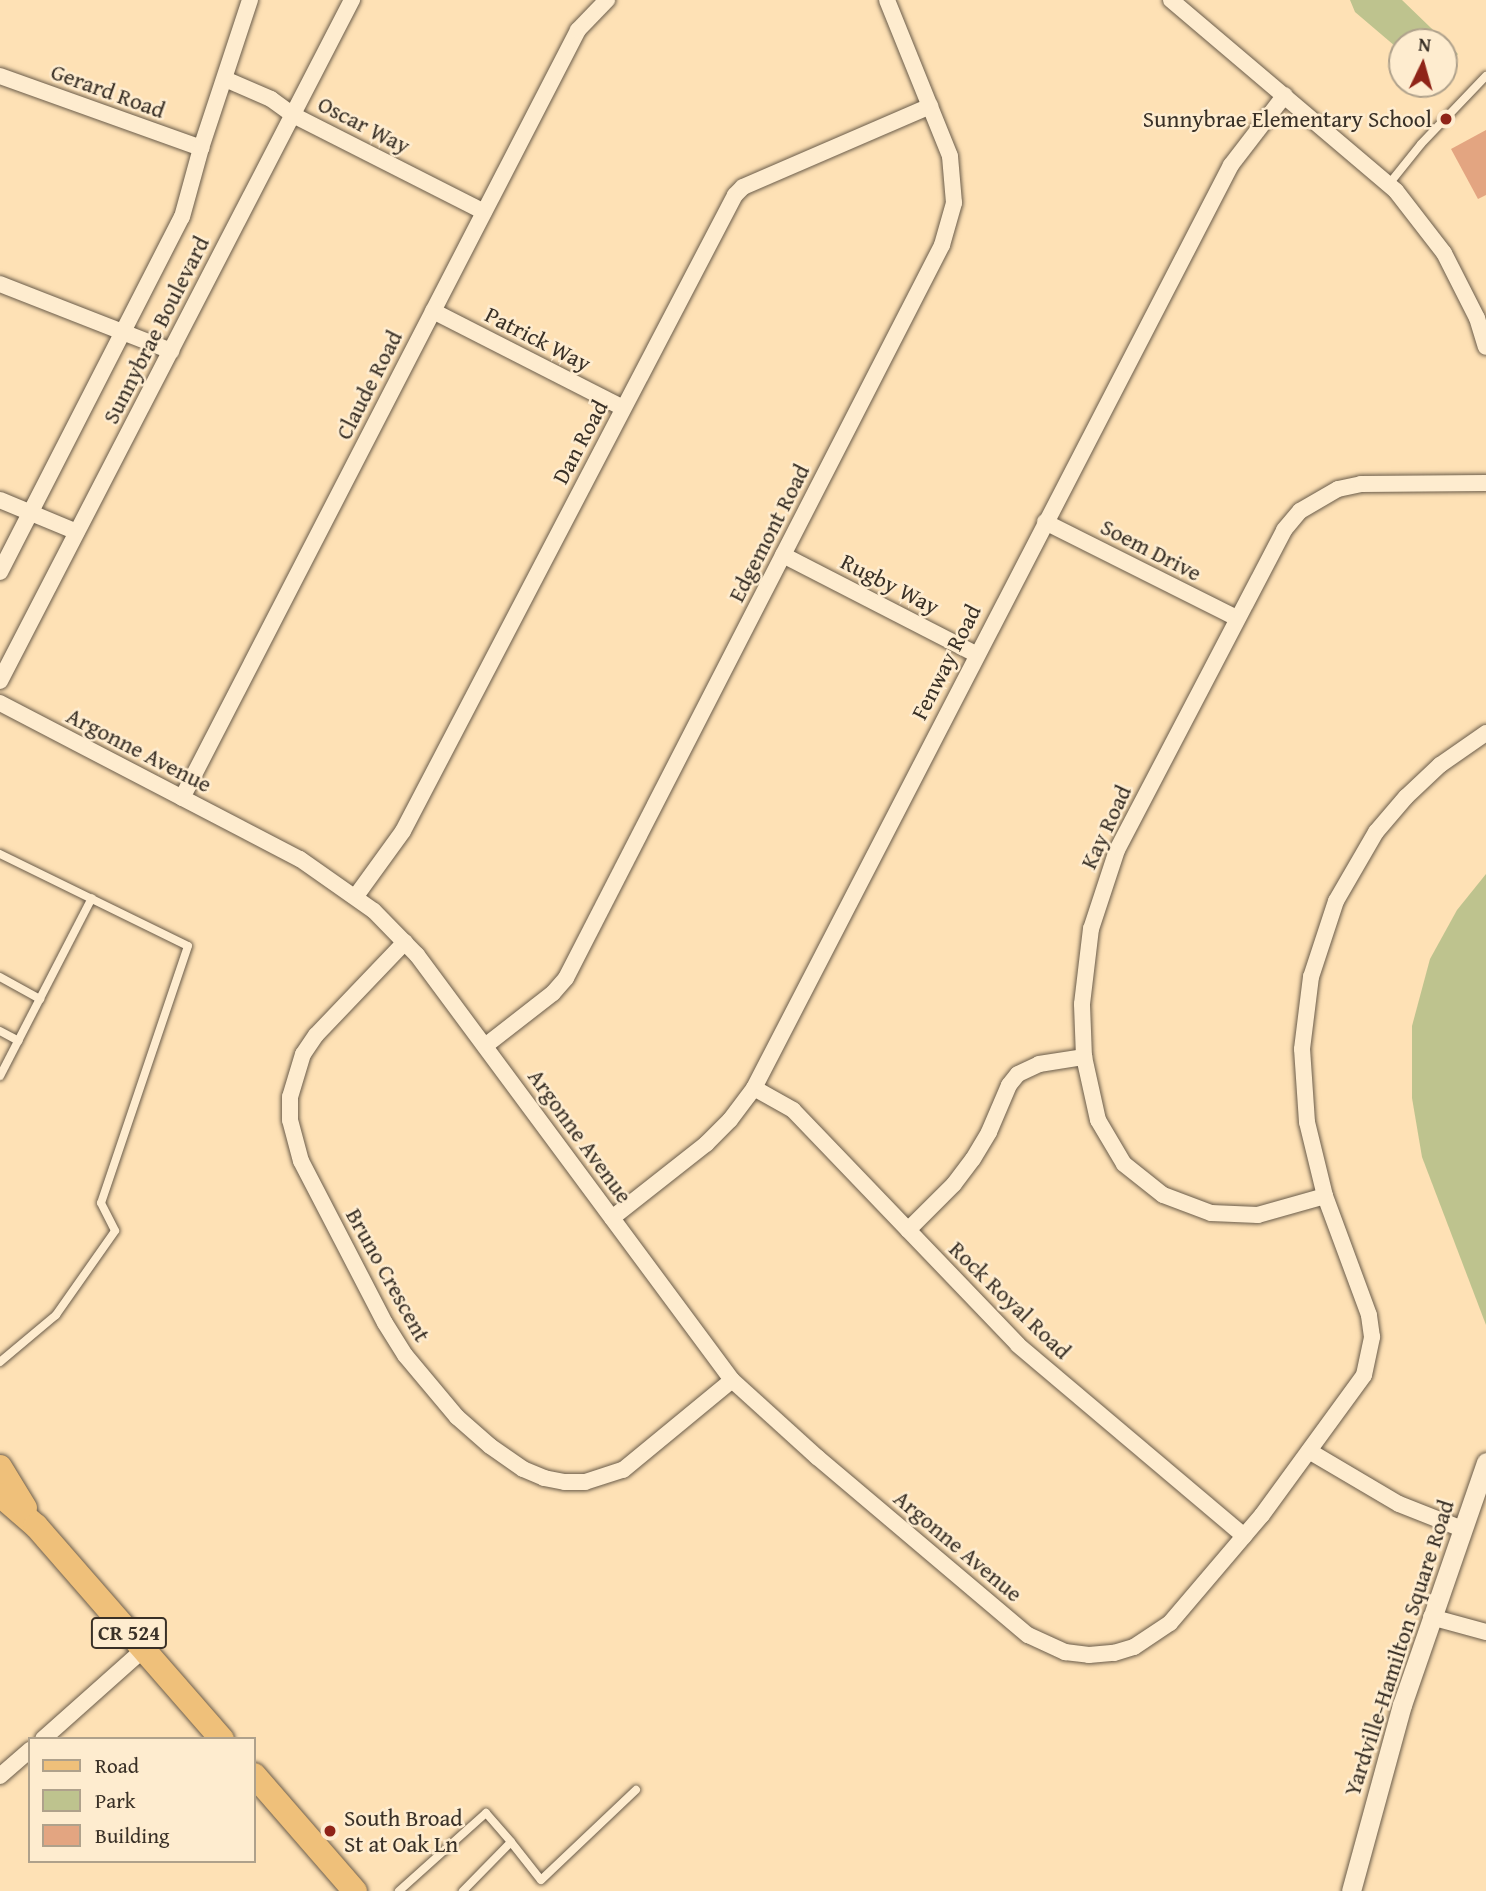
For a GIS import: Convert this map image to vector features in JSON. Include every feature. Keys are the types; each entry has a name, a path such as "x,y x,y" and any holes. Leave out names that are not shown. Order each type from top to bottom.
{"main road":[{"name":"CR 524","path":"0,1467 36,1527"},
{"name":"CR 524","path":"0,1495 36,1527 220,1737"},
{"path":"256,1777 355,1891"}],"street":[{"name":"Sunnybrae Boulevard","path":"0,572 182,217 201,148 250,0"},
{"name":"Sunnybrae Boulevard","path":"0,681 352,0"},
{"name":"Claude Road","path":"182,798 578,30 607,0"},
{"name":"Edgemont Road","path":"485,1046 553,993 566,978 950,225 954,179 950,156 887,0"},
{"path":"1171,0 1389,184 1422,221 1444,253 1471,306 1486,347"},
{"name":"Gerard Road","path":"0,76 201,148"},
{"name":"Oscar Way","path":"225,79 271,99 293,115 484,212"},
{"name":"Fenway Road","path":"612,1218 706,1144 730,1120 754,1088 1231,165 1285,95"},
{"name":"Dan Road","path":"356,896 403,831 735,195 743,187 930,106"},
{"path":"0,284 171,351"},
{"name":"Patrick Way","path":"433,311 623,408"},
{"name":"Kay Road","path":"1325,1196 1282,1210 1234,1216 1198,1210 1163,1195 1124,1164 1109,1142 1091,1098 1084,1057 1084,970 1102,889 1117,850 1237,618 1284,530 1300,511 1319,498 1361,485 1486,483"},
{"path":"0,500 77,532"},
{"name":"Soem Drive","path":"1045,522 1237,618"},
{"name":"Rugby Way","path":"783,555 976,654"},
{"name":"Argonne Avenue","path":"0,703 300,859 356,896 405,942 732,1380 817,1457 1028,1635 1065,1652 1088,1655 1114,1653 1153,1637 1170,1623 1244,1536 1364,1376 1372,1337 1369,1315 1325,1196 1307,1122 1302,1049 1311,976 1321,938 1354,866 1377,832 1406,797 1440,765 1486,733"},
{"name":"Bruno Crescent","path":"405,942 316,1035 295,1075 290,1108 293,1140 301,1161 385,1324 405,1355 457,1417 490,1446 523,1469 544,1478 565,1482 585,1482 622,1470 732,1380"},
{"path":"908,1230 954,1184 973,1159 989,1132 1009,1086 1018,1074 1039,1064 1084,1057"},
{"name":"Rock Royal Road","path":"754,1088 793,1110 1018,1345 1244,1536"},
{"path":"1309,1451 1399,1504 1462,1529"},
{"name":"Yardville-Hamilton Square Road","path":"1351,1891 1398,1717 1486,1462"},
{"path":"1431,1617 1486,1632"},
{"path":"45,1737 144,1650"},
{"path":"0,1776 28,1752"}],"lane":[{"path":"1389,184 1421,144 1486,76"},
{"path":"0,854 188,946 101,1203 115,1231 57,1315 0,1362"},
{"path":"0,1076 92,898"},
{"path":"0,977 40,999"},
{"path":"0,1031 19,1041"},
{"path":"399,1891 486,1813 541,1880 636,1790"},
{"path":"463,1891 510,1842"}],"green space":[{"path":"1350,0 1402,0 1431,28 1388,28 1388,40 1355,12"},
{"path":"1486,874 1486,1325 1422,1157 1412,1098 1412,1026 1430,959 1457,910"}],"building":[{"path":"1486,130 1486,195 1478,199 1451,149"}],"place":[{"name":"Sunnybrae Elementary School","path":"1446,119"},
{"name":"South Broad St at Oak Ln","path":"330,1831"}]}
